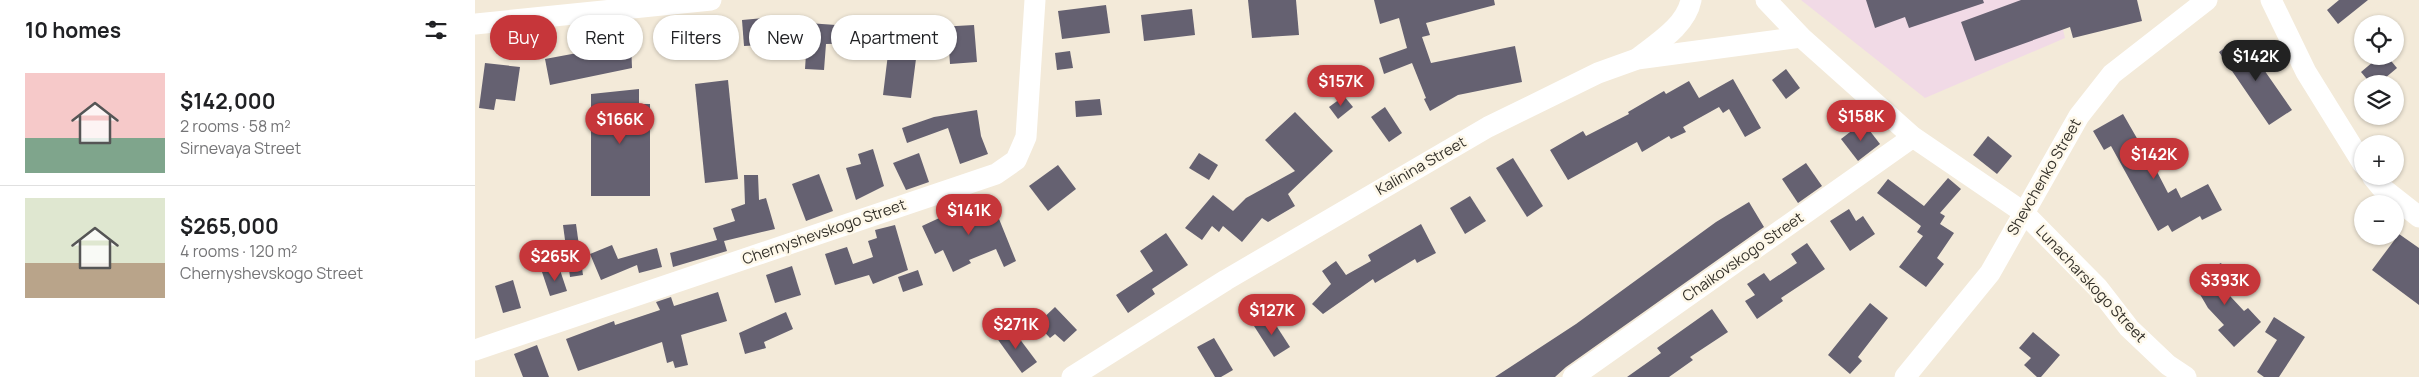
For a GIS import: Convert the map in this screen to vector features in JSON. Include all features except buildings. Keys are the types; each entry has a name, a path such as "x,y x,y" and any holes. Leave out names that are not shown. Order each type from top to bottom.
{"street":[{"path":"475,24 563,7 711,0"},
{"name":"Chernyshevskogo Street","path":"475,350 996,174 1009,167 1016,160 1026,137 1035,0"},
{"path":"1637,59 1669,34 1689,10 1691,0"},
{"name":"Lunacharskogo Street","path":"1766,0 1801,38 1913,137 2023,212 2098,288 2129,328 2168,365 2186,377"},
{"name":"Shevchenko Street","path":"1905,377 1990,273 2079,116 2095,93 2112,74 2207,0"},
{"path":"2271,0 2307,72 2354,149"},
{"name":"Kalinina Street","path":"1072,377 1226,280 1488,127 1599,73 1637,59 1801,38"},
{"name":"Chaikovskogo Street","path":"1573,377 1913,137"},
{"path":"2379,185 2419,217"}],"shaded area":[{"path":"1801,0 2056,0 2065,38 1925,98"}]}
